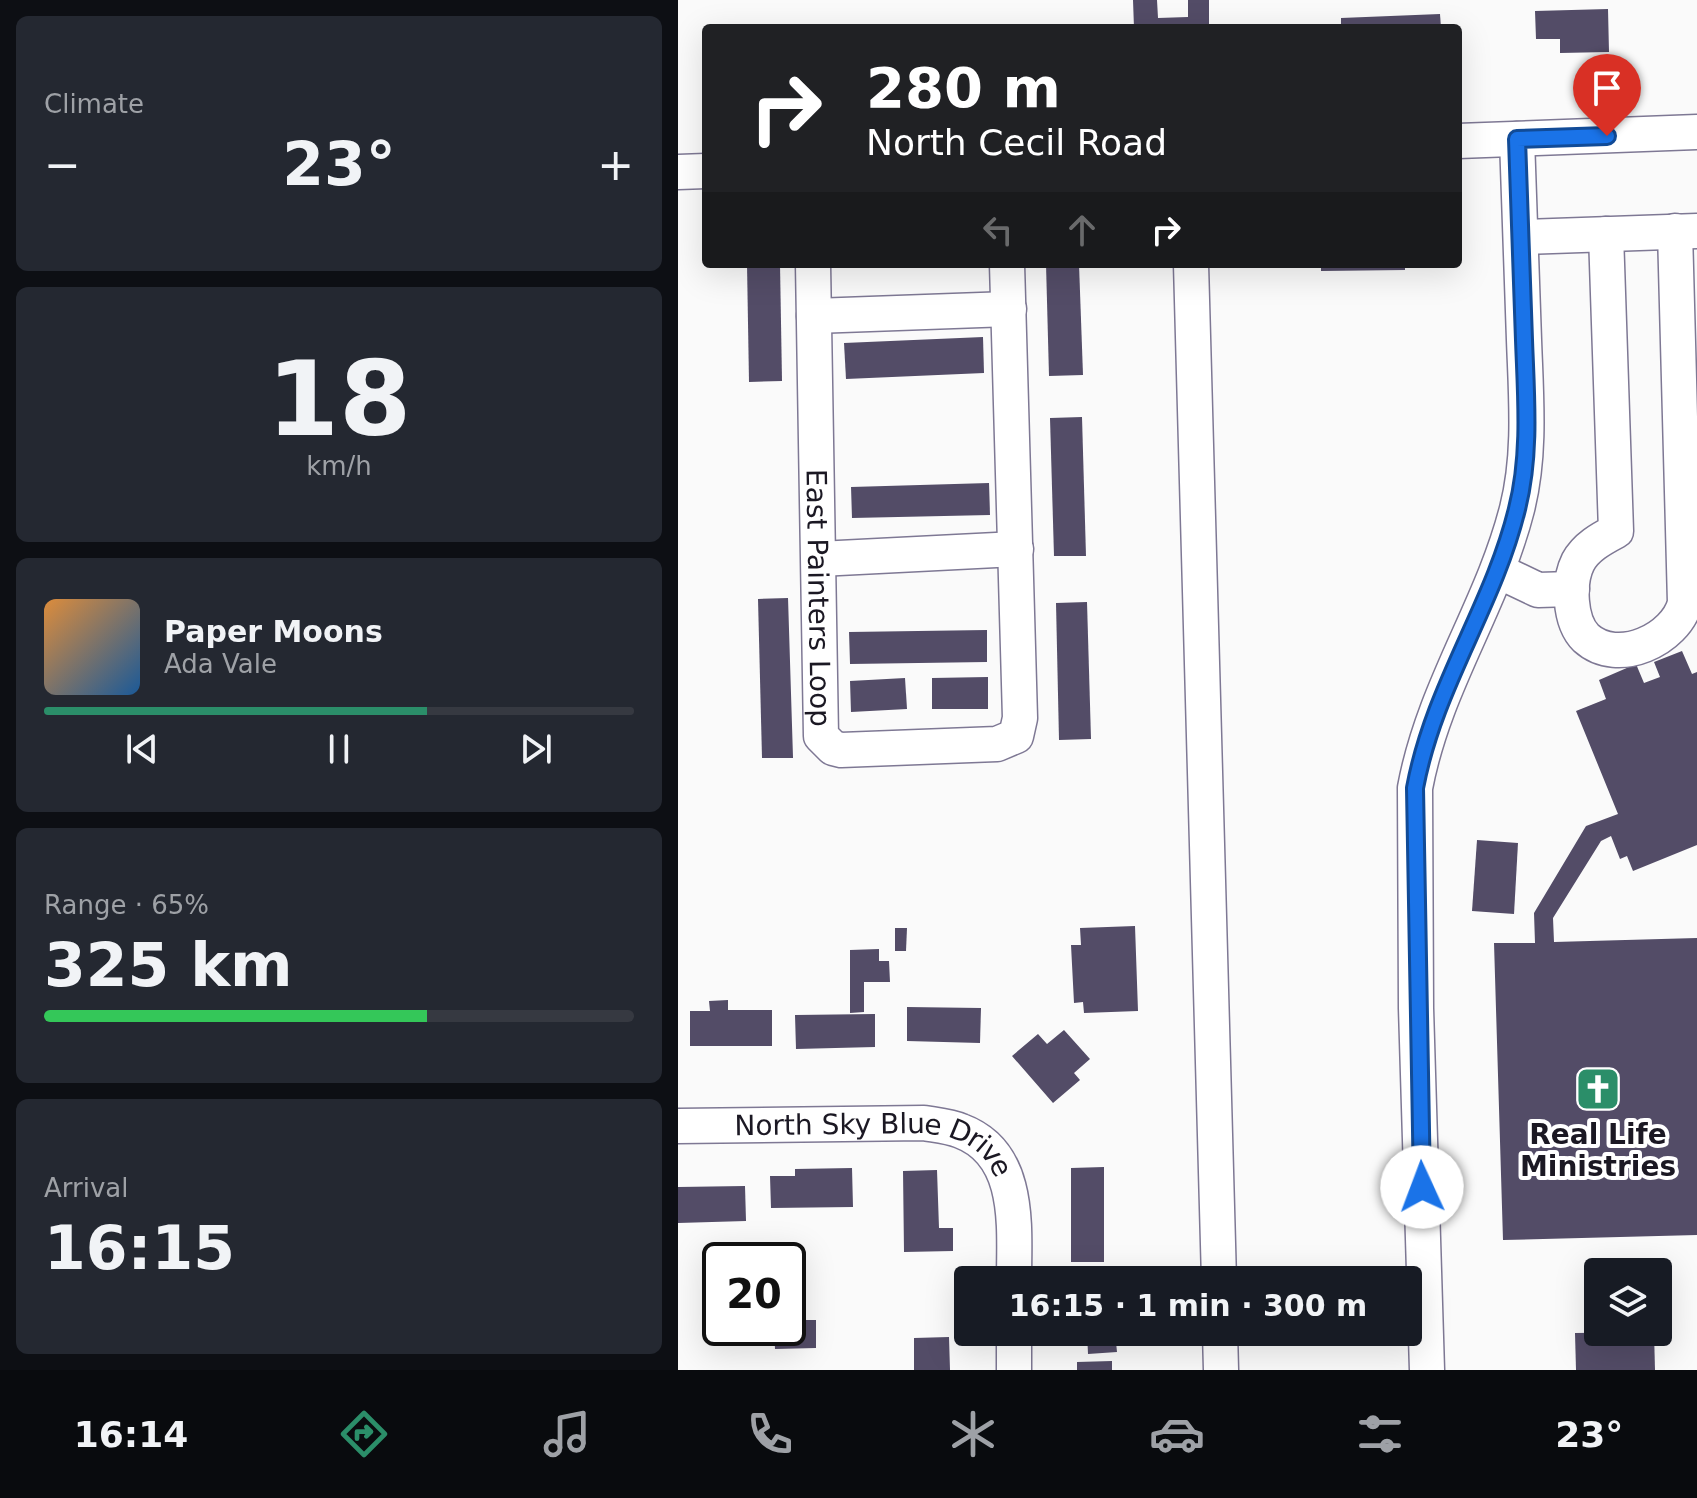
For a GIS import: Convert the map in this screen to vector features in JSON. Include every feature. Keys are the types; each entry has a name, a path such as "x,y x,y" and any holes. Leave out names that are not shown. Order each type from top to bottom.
{"street":[{"path":"1462,141 1697,132"},
{"path":"1427,1370 1416,1008 1415,788 1421,756 1451,669 1498,571 1518,506 1527,443 1517,139"},
{"path":"678,172 702,171"},
{"path":"1521,237 1686,231 1692,583 1682,616 1675,627 1643,646 1622,649 1605,648 1587,638 1577,624 1572,589 1582,557 1616,531 1606,234"},
{"name":"East Painters Loop","path":"813,268 821,736 833,748 841,750 997,744 1009,742 1016,736 1020,718 1007,268"},
{"path":"1191,268 1219,1266"},
{"path":"814,316 1009,309"},
{"path":"819,559 1016,549"},
{"path":"1498,571 1538,590 1572,589"},
{"name":"North Sky Blue Drive","path":"678,1126 924,1123 963,1131 991,1154 1004,1172 1014,1204 1014,1266"},
{"path":"1014,1346 1014,1370"},
{"path":"1220,1346 1221,1370"}],"building":[{"path":"1133,0 1157,0 1158,18 1188,17 1188,0 1209,0 1209,24 1134,24"},
{"path":"1608,9 1609,52 1560,53 1560,39 1536,39 1535,11"},
{"path":"1440,14 1441,24 1341,24 1341,18"},
{"path":"747,268 780,268 782,381 749,382"},
{"path":"1046,268 1079,268 1083,375 1049,376"},
{"path":"1321,268 1405,268 1405,270 1321,271"},
{"path":"983,337 984,373 846,379 844,343"},
{"path":"1082,417 1086,556 1054,556 1050,418"},
{"path":"989,483 990,515 852,518 851,487"},
{"path":"788,598 793,758 762,758 758,599"},
{"path":"1087,602 1091,739 1059,740 1056,603"},
{"path":"987,630 987,662 850,664 849,632"},
{"name":"Real Life Ministries","path":"1682,651 1692,674 1697,672 1697,845 1633,871 1627,856 1620,859 1611,836 1601,841 1553,918 1554,942 1697,938 1697,1235 1503,1240 1494,943 1535,943 1534,913 1586,826 1618,814 1576,711 1606,699 1599,680 1636,664 1644,683 1660,677 1654,662"},
{"path":"988,677 988,709 932,709 932,678"},
{"path":"905,678 907,709 851,712 850,681"},
{"path":"1477,840 1518,843 1514,914 1472,911"},
{"path":"1135,926 1138,1011 1084,1013 1083,1002 1074,1003 1071,945 1081,945 1080,928"},
{"path":"895,928 907,928 906,951 895,951"},
{"path":"879,949 879,961 889,961 890,982 864,982 864,1012 850,1013 850,950"},
{"path":"728,1000 728,1010 772,1010 772,1046 690,1046 690,1011 710,1011 709,1001"},
{"path":"907,1007 981,1008 980,1043 907,1041"},
{"path":"875,1014 875,1047 796,1049 795,1015"},
{"path":"1064,1030 1090,1059 1074,1073 1080,1080 1053,1103 1012,1056 1038,1034 1047,1044"},
{"path":"1104,1167 1104,1262 1071,1262 1071,1168"},
{"path":"852,1168 853,1207 771,1208 770,1176 795,1176 795,1169"},
{"path":"937,1170 939,1228 953,1228 953,1251 904,1252 903,1171"},
{"path":"745,1186 746,1221 678,1223 678,1187"},
{"path":"806,1320 816,1320 816,1348 775,1349 775,1346 806,1346"},
{"path":"1575,1333 1584,1333 1584,1346 1654,1346 1655,1370 1576,1370"},
{"path":"949,1337 950,1370 914,1370 914,1338"},
{"path":"1088,1346 1116,1346 1117,1352 1088,1354"},
{"path":"1112,1361 1112,1370 1077,1370 1077,1362"}],"place":[{"name":"Real Life Ministries","path":"1598,1089"}],"route":[{"path":"1422,1187 1416,1008 1415,788 1421,756 1451,669 1504,556 1523,481 1527,443 1517,139 1607,136"}]}
